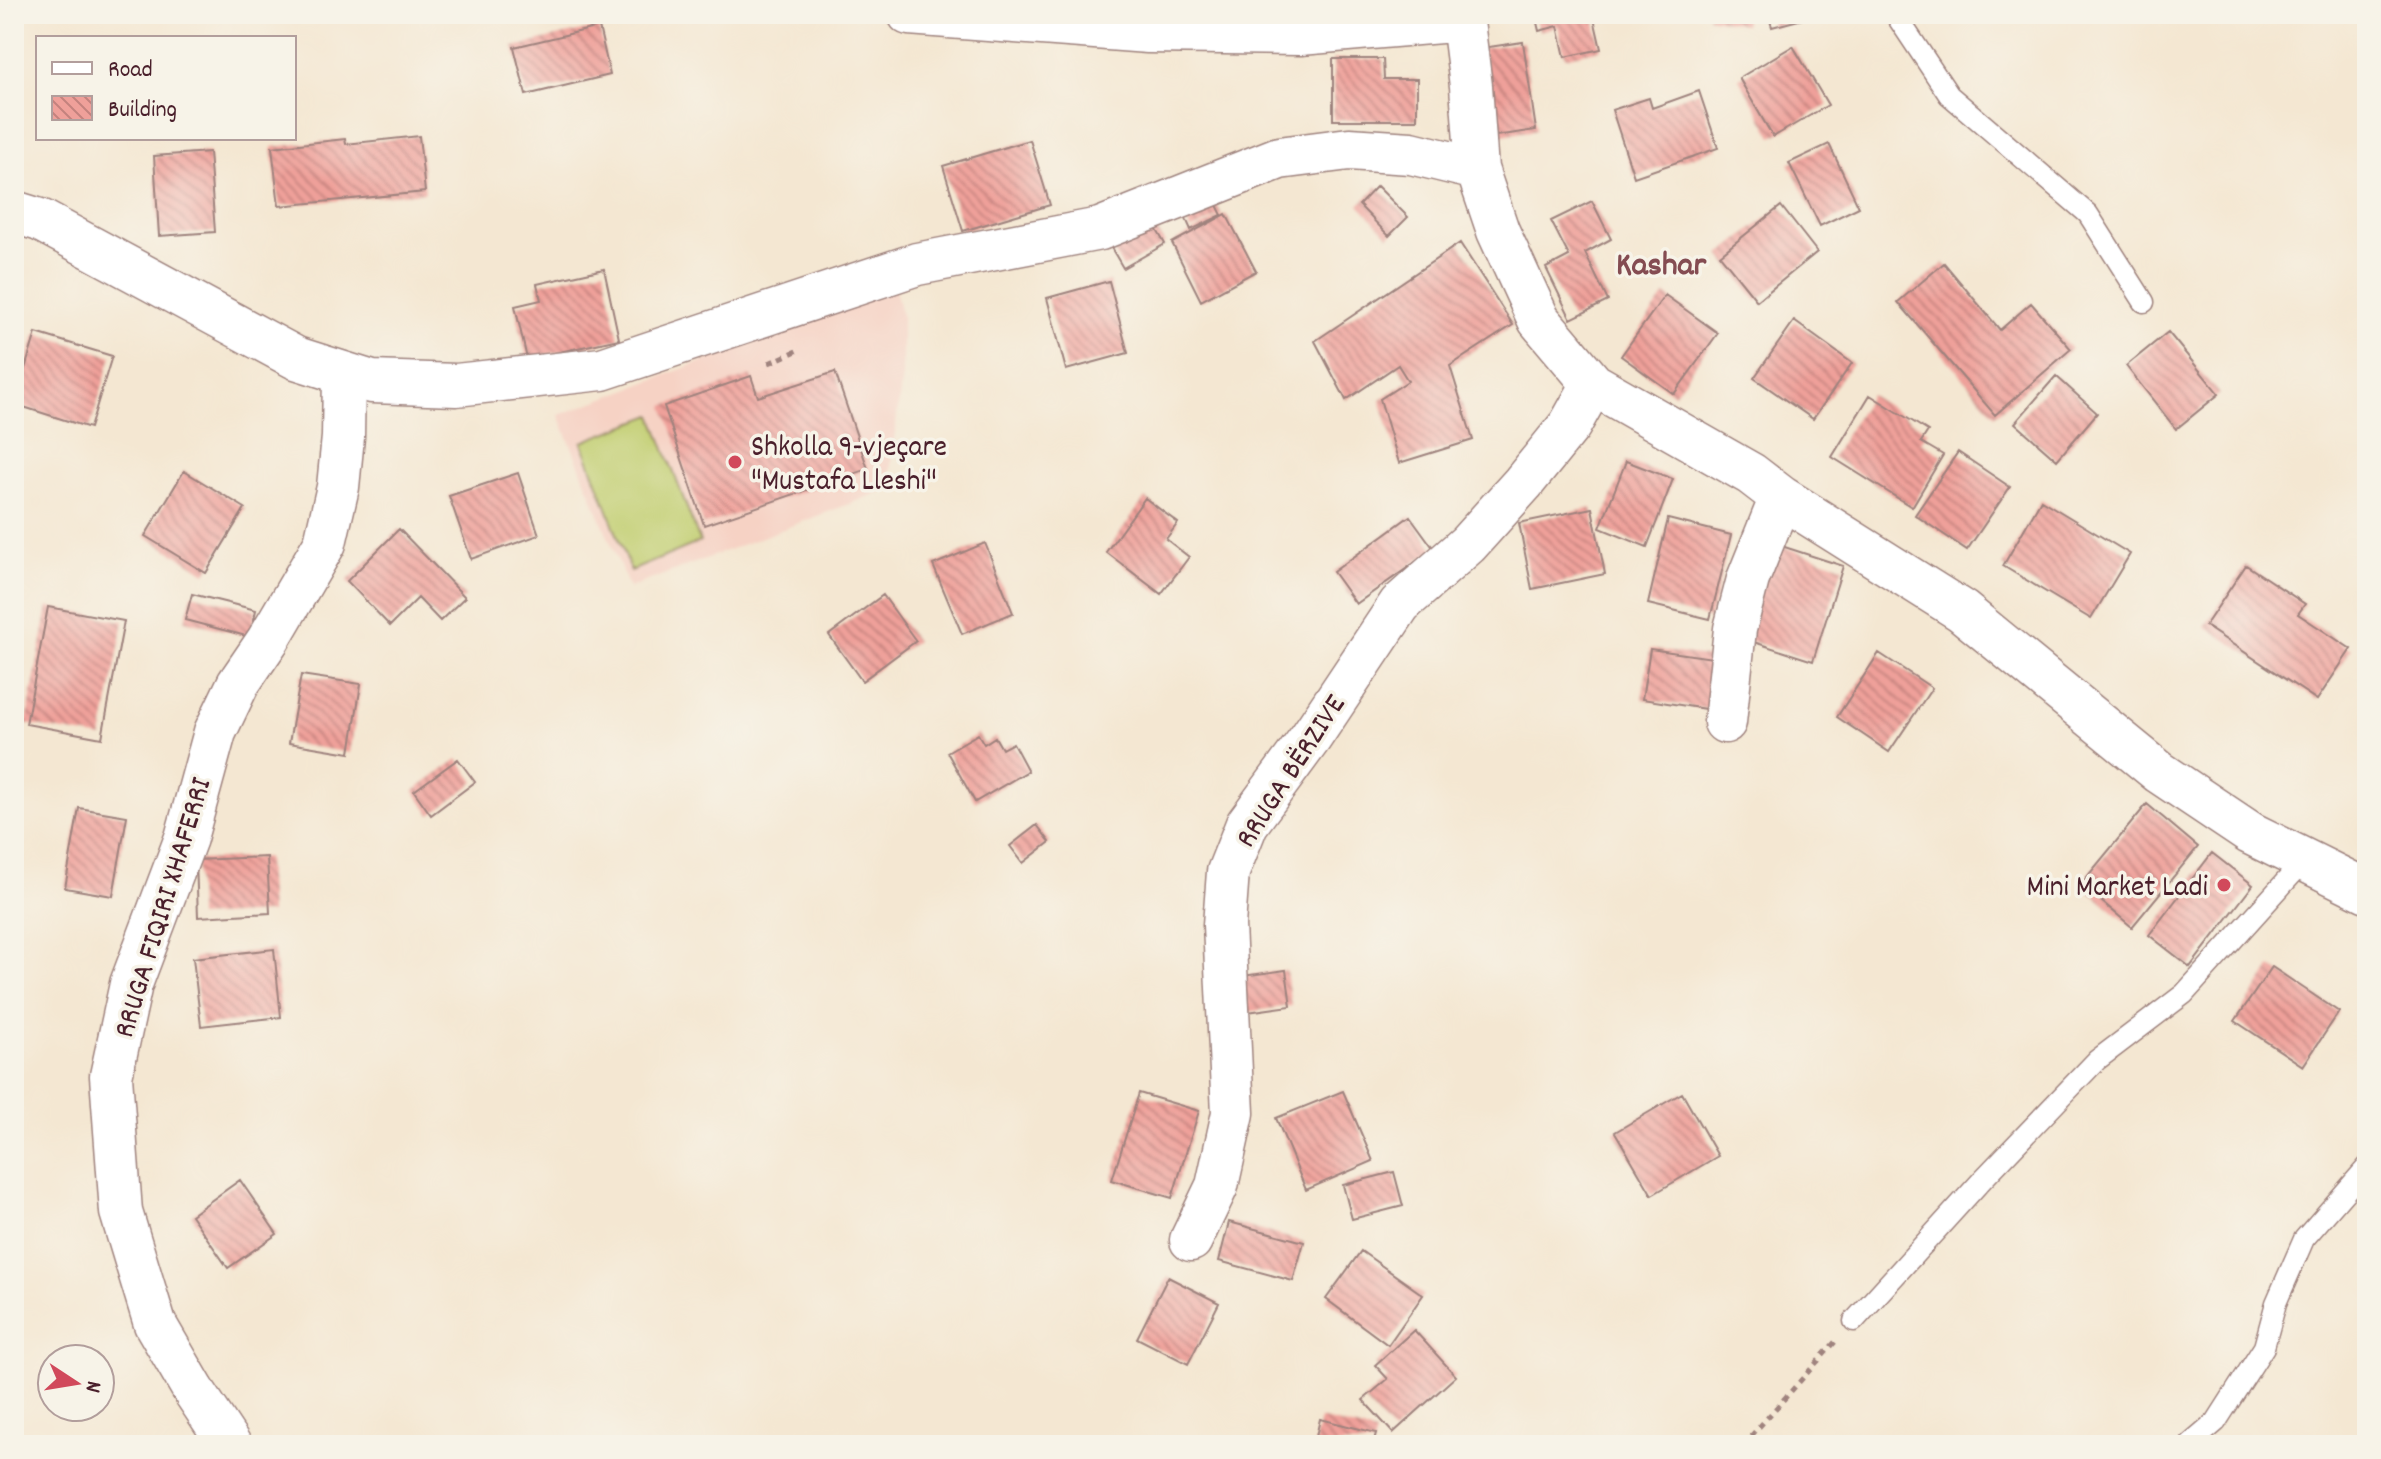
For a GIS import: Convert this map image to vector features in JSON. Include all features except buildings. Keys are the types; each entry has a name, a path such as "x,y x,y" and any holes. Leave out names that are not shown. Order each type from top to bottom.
{"street":[{"path":"909,14 1148,32 1285,34 1463,17 1477,169 1498,231 1539,320 1593,384 1751,474 1781,497 1962,611 2159,772 2250,833 2367,891"},
{"path":"14,212 40,220 296,358 344,376 372,382 456,385 602,369 917,264 1100,229 1279,158 1349,149 1411,153 1477,169"},
{"name":"RRUGA FIQIRI XHAFERRI","path":"230,1445 155,1324 121,1212 111,1076 131,984 186,838 215,732 238,684 268,640 325,543 338,487 344,376"},
{"name":"RRUGA BËRZIVE","path":"1191,1240 1217,1186 1233,1113 1224,925 1228,872 1247,824 1311,737 1400,604 1468,544 1523,483 1570,425 1593,384"},
{"path":"1725,722 1735,629 1748,579 1781,497"}],"lane":[{"path":"1895,14 1949,95 2088,214 2144,302"},
{"path":"1854,1321 2097,1060 2184,994 2304,861"},
{"path":"2189,1445 2216,1422 2264,1347 2276,1303 2304,1239 2367,1167"}],"path":[{"path":"1743,1445 1854,1321"}],"shaded area":[{"name":"Shkolla 9-vjeçare \"Mustafa Lleshi\"","path":"895,289 902,318 902,375 888,489 629,588 559,415"}],"green space":[{"path":"652,415 700,542 631,571 582,442"}],"place":[{"name":"Shkolla 9-vjeçare \"Mustafa Lleshi\"","path":"735,462"},
{"name":"Mini Market Ladi","path":"2224,885"}],"district":[{"name":"Kashar","path":"1661,262"}]}
